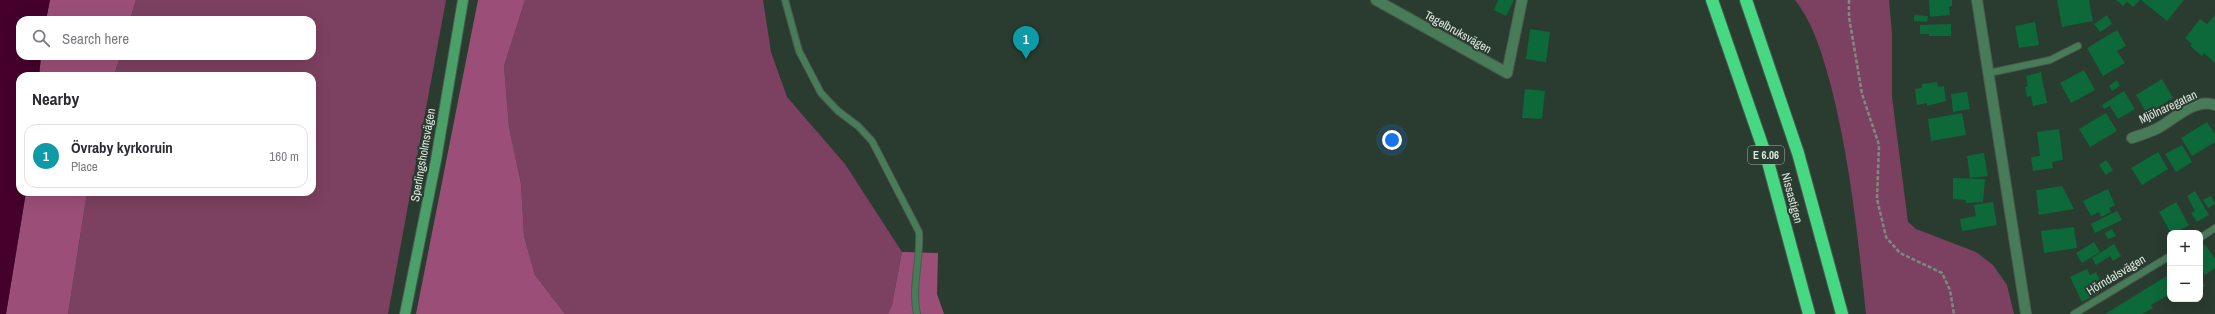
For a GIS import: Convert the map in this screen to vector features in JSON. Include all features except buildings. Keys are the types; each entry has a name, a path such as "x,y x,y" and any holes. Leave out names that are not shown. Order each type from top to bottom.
{"highway":[{"name":"Nissastigen","path":"1712,0 1768,162 1809,314"},
{"name":"Nissastigen","path":"1746,0 1798,153 1842,314"}],"street":[{"name":"Sperlingsholmsvägen","path":"405,314 436,160 463,0"},
{"name":"Tegelbruksvägen","path":"1376,0 1387,3 1507,73 1522,0"},
{"path":"1977,0 2026,314"},
{"name":"Mjölnaregatan","path":"2132,138 2156,129 2196,105 2206,103 2215,105"}],"lane":[{"path":"785,0 799,51 821,93 838,111 858,126 872,142 919,232 921,248 915,304 917,314"},
{"path":"1989,72 2050,60 2078,46"},
{"path":"2203,236 2215,228"},
{"name":"Hörndalsvägen","path":"2074,314 2167,258"}],"path":[{"path":"1849,0 1849,17 1862,94 1879,145 1877,199 1886,237 1900,253 1942,274 1950,290 1954,314"}],"shaded area":[{"path":"0,0 50,0 47,16 16,16 16,60 41,60 39,72 16,72 16,196 25,196 6,314 0,314"},
{"path":"50,0 136,0 131,16 47,16"},
{"path":"136,0 446,0 388,314 68,314 86,196 316,196 316,72 115,72 119,60 316,60 316,16 131,16"},
{"path":"478,0 525,0 504,66 509,127 521,184 524,236 535,275 565,314 416,314"},
{"path":"525,0 763,0 771,52 787,97 845,164 902,252 892,305 888,314 565,314 535,275 524,236 521,184 509,127 504,66"},
{"path":"1795,0 1889,0 1892,34 1892,97 1908,222 1916,229 1976,252 1993,265 2007,285 2014,314 1866,314 1853,199 1838,114 1828,75 1813,30 1802,9"},
{"path":"41,60 119,60 115,72 39,72"},
{"path":"25,196 86,196 68,314 6,314"},
{"path":"902,252 938,253 937,294 944,314 888,314 892,305"}],"place":[{"name":"Övraby kyrkoruin","path":"1026,59"}]}
